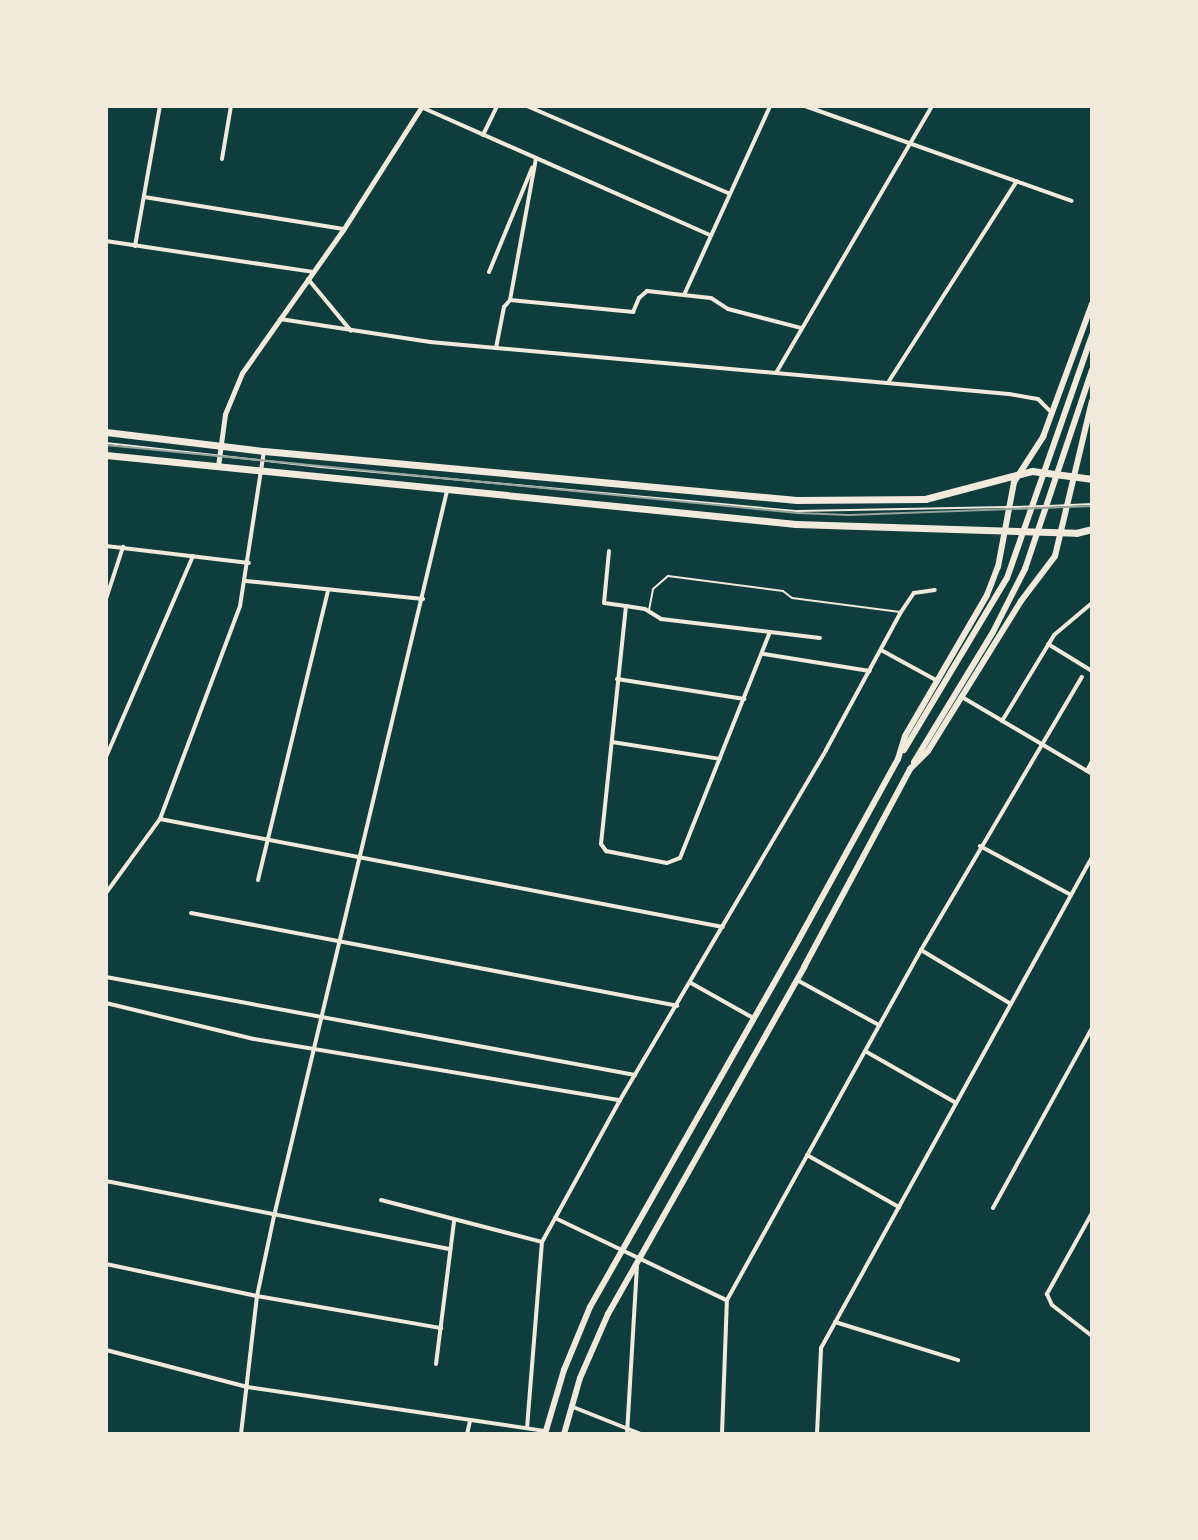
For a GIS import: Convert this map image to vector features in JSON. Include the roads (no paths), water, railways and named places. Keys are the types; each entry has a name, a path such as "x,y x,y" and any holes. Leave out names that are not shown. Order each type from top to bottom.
{"main road":[{"path":"898,759 905,736 993,582 1007,507 1017,474 1041,440 1092,304"},
{"path":"546,1432 578,1332 621,1252 898,759 981,625 1019,548 1092,335"},
{"path":"564,1434 597,1336 638,1259 796,980 910,769 993,632 1031,552 1091,372"},
{"path":"910,769 928,751 1016,608 1055,556 1063,533 1092,401"},
{"path":"1088,412 1092,434"},
{"path":"106,432 264,451 834,501 925,499 1038,470 1092,479"},
{"path":"106,455 218,469 833,526 1063,533 1092,529"}],"street":[{"path":"135,246 160,106"},
{"path":"222,159 231,106"},
{"path":"218,469 220,446 234,389 278,319 343,230 421,106 710,235"},
{"path":"483,135 497,106"},
{"path":"527,106 728,193"},
{"path":"684,295 770,106"},
{"path":"805,106 1072,201"},
{"path":"776,373 932,106"},
{"path":"489,272 536,158"},
{"path":"496,348 504,307 510,300 536,158"},
{"path":"889,382 1017,181"},
{"path":"144,197 343,230"},
{"path":"106,241 313,272"},
{"path":"308,279 353,333"},
{"path":"510,300 633,312 639,298 647,291 711,298 728,309 801,328"},
{"path":"278,319 353,333 889,382 1038,399 1047,404 1052,413"},
{"path":"106,893 160,819 240,606 264,451"},
{"path":"241,1434 257,1296 274,1216 447,491"},
{"path":"106,546 249,563"},
{"path":"106,599 123,547"},
{"path":"609,551 604,603 649,612 661,619 820,638"},
{"path":"106,757 193,556"},
{"path":"246,581 423,599"},
{"path":"258,880 328,590"},
{"path":"527,1428 542,1242 620,1100 691,983 901,612 914,593 935,590"},
{"path":"1002,721 1048,644 1062,626 1092,603"},
{"path":"626,606 602,848 667,863 680,858 764,654 770,632"},
{"path":"1048,644 1092,671"},
{"path":"881,650 936,680"},
{"path":"764,654 870,671"},
{"path":"722,1434 727,1300 980,846 1082,677"},
{"path":"617,679 744,699"},
{"path":"962,697 1089,772 1092,761"},
{"path":"612,742 720,759"},
{"path":"160,819 723,927"},
{"path":"980,846 1071,895"},
{"path":"817,1434 821,1348 1092,857"},
{"path":"191,913 677,1006"},
{"path":"921,950 1011,1004"},
{"path":"106,977 635,1075"},
{"path":"796,980 879,1025"},
{"path":"691,983 753,1018"},
{"path":"106,1003 218,1032 620,1100"},
{"path":"993,1208 1092,1028"},
{"path":"865,1051 956,1103"},
{"path":"807,1154 899,1207"},
{"path":"106,1181 450,1249"},
{"path":"381,1200 542,1242"},
{"path":"1092,1213 1048,1299 1092,1336"},
{"path":"555,1218 727,1300"},
{"path":"436,1364 454,1221"},
{"path":"627,1431 638,1259"},
{"path":"106,1264 257,1296 441,1328"},
{"path":"835,1322 958,1360"},
{"path":"106,1350 247,1387 546,1432"},
{"path":"572,1406 627,1431 641,1434"},
{"path":"467,1434 470,1421"}],"lane":[{"path":"106,443 729,505 850,513 1092,504"},
{"path":"729,505 743,495"},
{"path":"649,612 653,589 668,576 783,591 792,598 901,612"}],"tram line":[{"path":"106,445 798,513 849,515 1092,506"}]}
